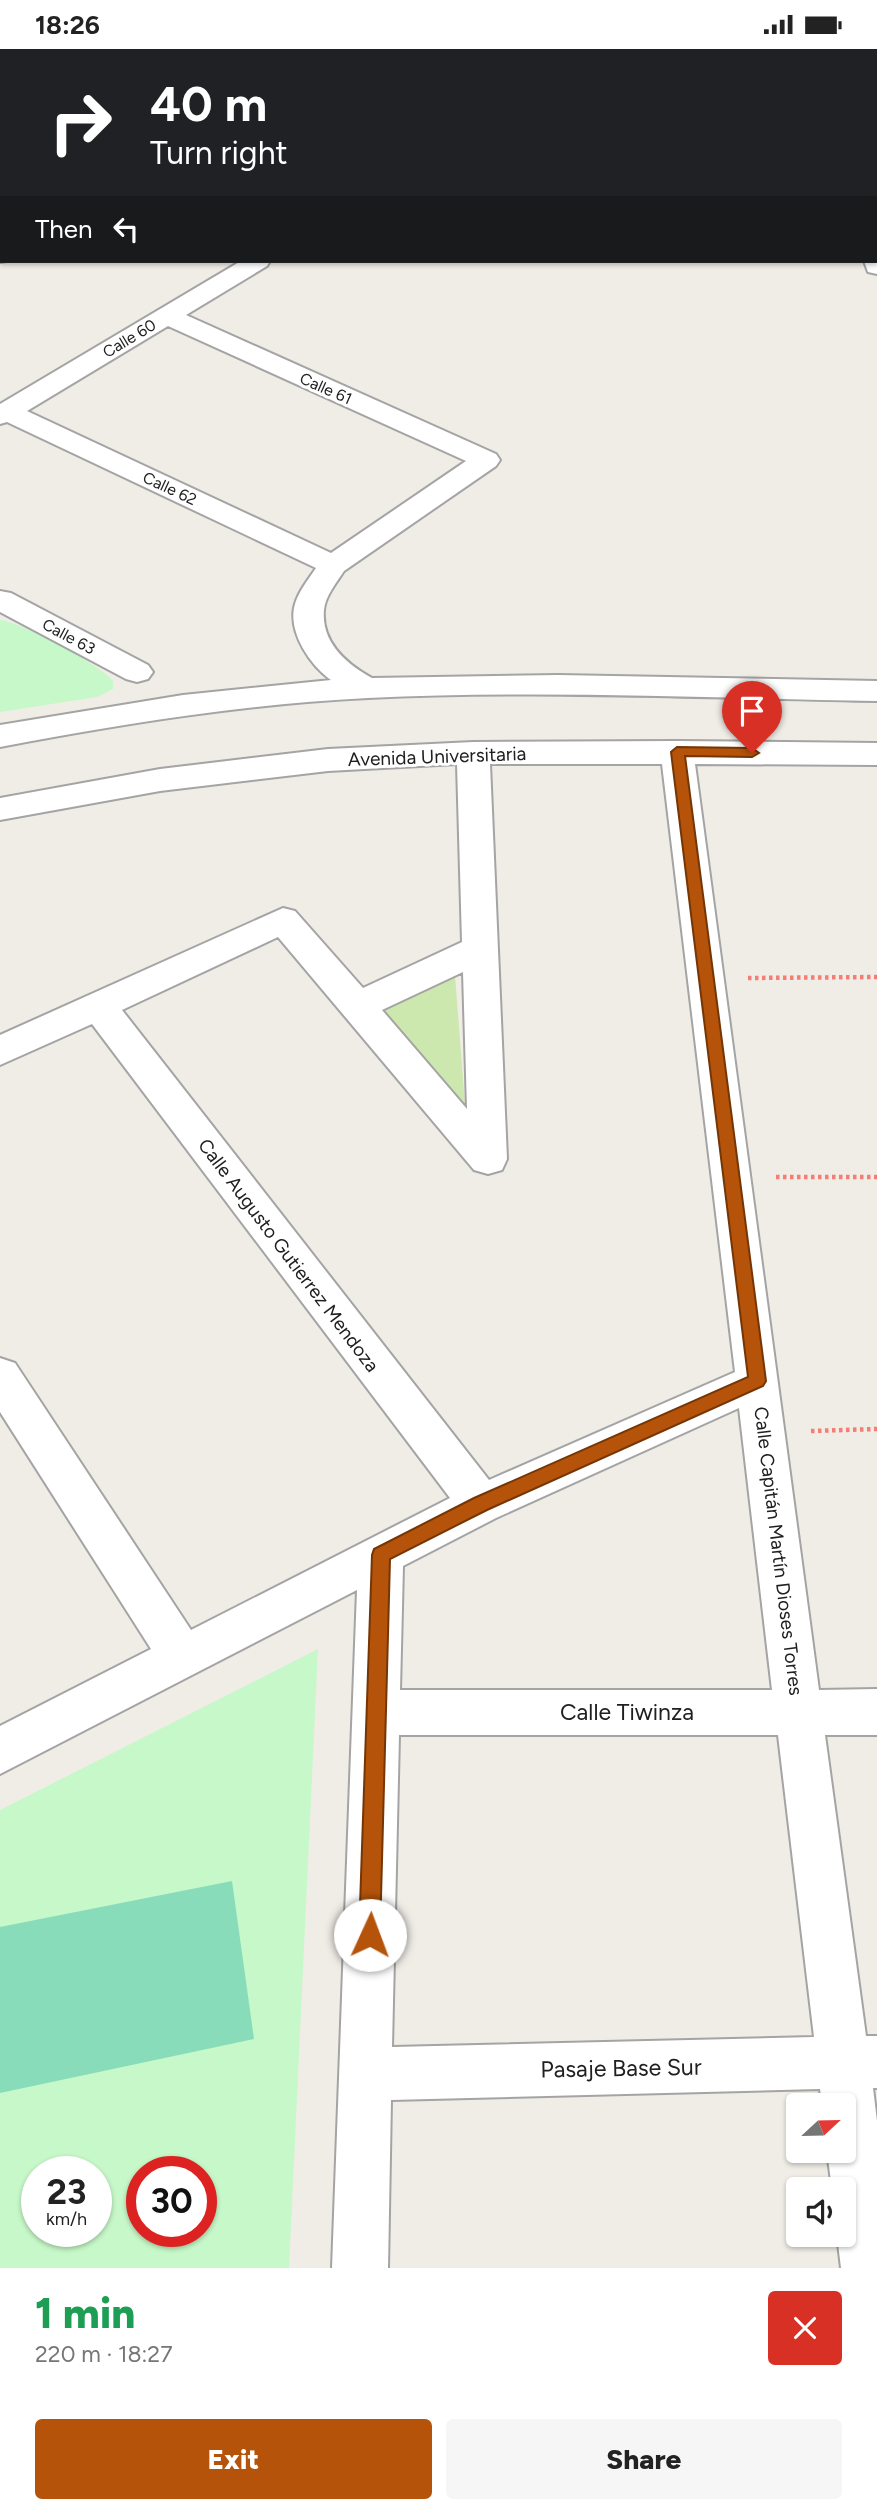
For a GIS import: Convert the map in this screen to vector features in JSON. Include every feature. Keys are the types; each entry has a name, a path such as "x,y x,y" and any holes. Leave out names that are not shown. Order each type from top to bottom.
{"street":[{"name":"Calle 60","path":"3,414 255,263"},
{"name":"Calle 61","path":"166,316 486,460 333,565"},
{"name":"Calle 62","path":"3,414 333,565"},
{"path":"333,565 309,610 313,633 321,655 335,671 366,688"},
{"name":"Calle 63","path":"0,600 137,671"},
{"path":"0,736 155,709 253,697 366,688 511,684 877,691"},
{"name":"Calle Capitán Martín Dioses Torres","path":"677,752 799,1712 860,2063 869,2268"},
{"path":"0,1051 283,920 488,1159 473,753"},
{"name":"Avenida Universitaria","path":"0,809 160,780 328,760 473,753 877,754"},
{"path":"358,1006 480,949"},
{"name":"Calle Augusto Gutierrez Mendoza","path":"99,1005 481,1504"},
{"path":"0,1376 183,1658"},
{"path":"0,1751 481,1504 757,1381"},
{"path":"360,2268 381,1555"},
{"name":"Calle Tiwinza","path":"376,1713 877,1712"},
{"name":"Pasaje Base Sur","path":"366,2074 860,2063"}],"path":[{"path":"705,978 877,977"},
{"path":"732,1178 877,1177"},
{"path":"764,1432 877,1429"}],"green space":[{"path":"0,620 24,628 78,656 106,674 113,681 113,689 97,697 0,712"},
{"path":"455,975 466,1117 379,1011"},
{"path":"318,1649 289,2268 0,2268 0,1810"},
{"path":"232,1881 254,2039 0,2093 0,1927"}],"route":[{"path":"370,1935 381,1555 481,1504 757,1381 677,752 752,753"}]}
